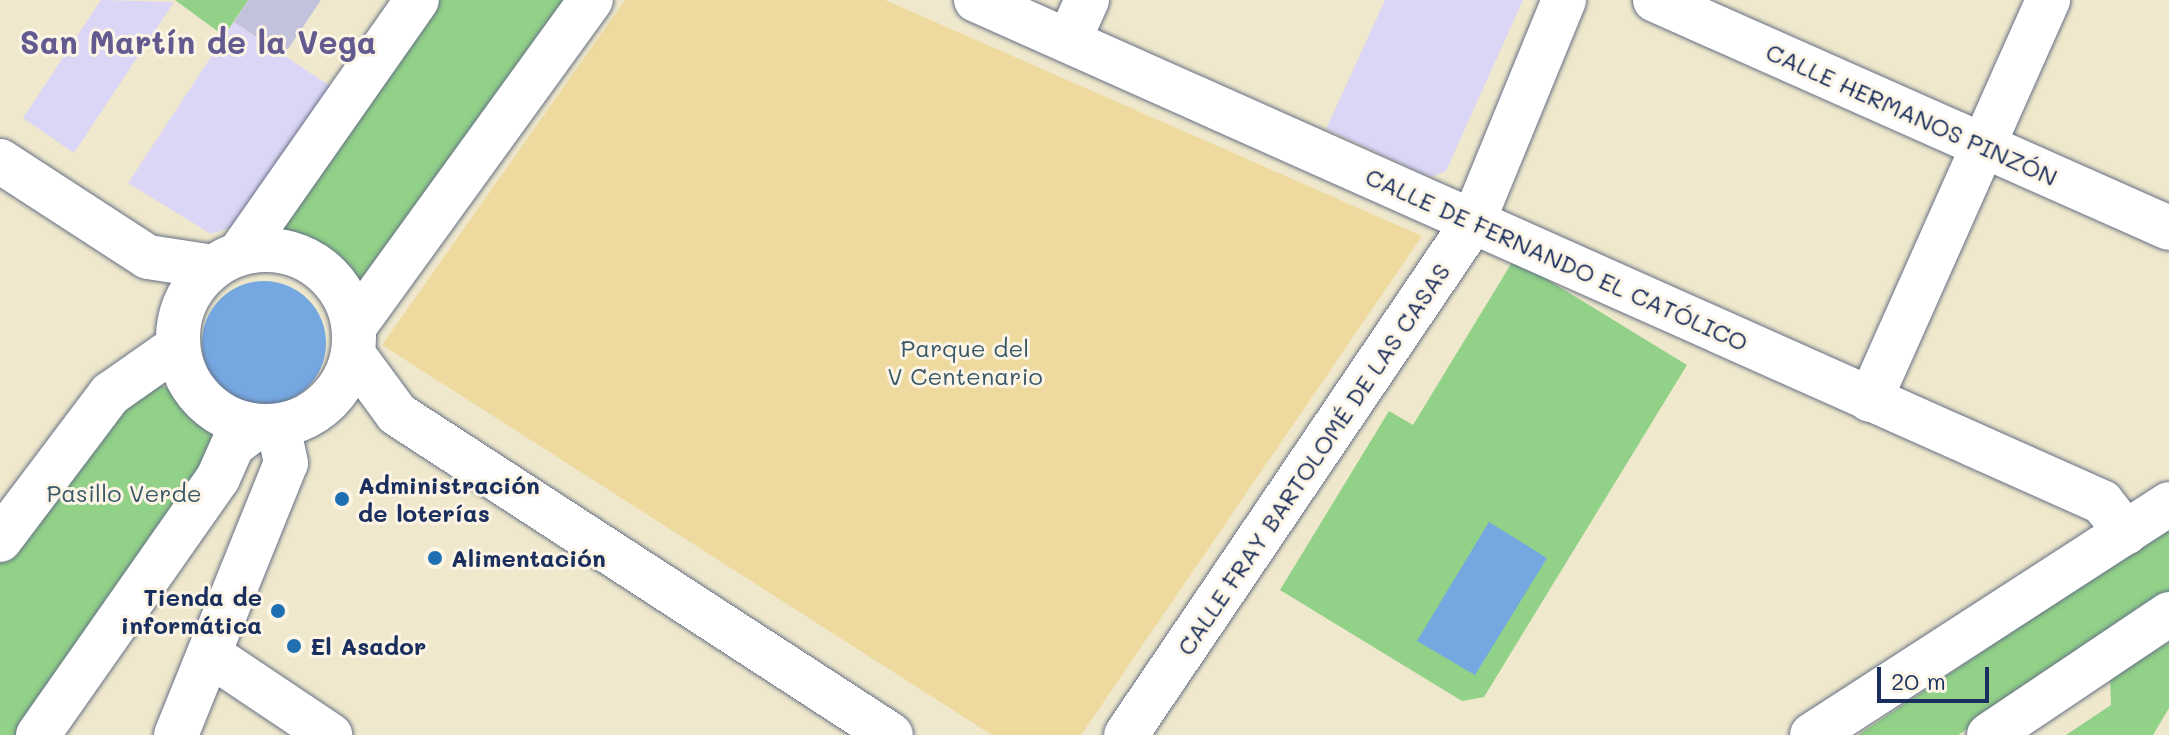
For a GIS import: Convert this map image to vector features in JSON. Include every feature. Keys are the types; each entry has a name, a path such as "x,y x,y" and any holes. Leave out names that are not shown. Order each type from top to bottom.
{"street":[{"path":"0,540 110,394 178,334 226,261 417,0"},
{"path":"328,402 354,341 591,0"},
{"name":"CALLE DE FERNANDO EL CATÓLICO","path":"976,0 2102,502 2126,533"},
{"path":"1069,40 1087,0"},
{"name":"CALLE FRAY BARTOLOMÉ DE LAS CASAS","path":"1126,735 1473,222 1564,0"},
{"name":"CALLE HERMANOS PINZÓN","path":"1655,0 2169,228"},
{"path":"1870,400 1986,146 2048,0"},
{"path":"0,161 148,257 226,261 264,250 313,264 347,302 354,341 397,414"},
{"path":"148,257 203,401 268,426 286,463 176,735"},
{"path":"38,735 218,478 233,445 268,426 328,402 397,414 872,730"},
{"path":"1812,735 2169,504"},
{"path":"1989,735 2169,614"},
{"path":"209,654 330,735"}],"shaded area":[{"path":"101,0 174,2 74,153 23,118"},
{"path":"248,0 321,0 284,55 234,22"},
{"path":"1385,0 1523,0 1446,171 1431,177 1326,129"},
{"path":"234,22 333,88 232,227 211,234 128,183"}],"green space":[{"path":"175,0 248,0 224,36"},
{"path":"430,0 568,0 363,282 325,250 277,235"},
{"path":"1514,259 1687,365 1484,697 1462,701 1280,590 1389,411 1413,425"},
{"name":"Pasillo Verde","path":"158,384 173,391 220,443 19,735 0,735 0,562 111,410"},
{"path":"2169,527 2169,594 1958,735 1858,735"},
{"path":"2169,642 2169,708 2153,735 2066,735 2111,705 2110,678"}],"sand":[{"name":"Parque del V Centenario","path":"625,0 885,0 1422,236 1081,735 992,735 382,345"}],"water":[{"path":"264,281 288,285 308,299 322,319 326,343 322,367 308,387 288,401 264,405 240,401 220,387 206,367 202,343 206,319 220,299 240,285"},
{"path":"1489,522 1547,558 1475,675 1417,641"}],"place":[{"name":"Administración de loterías","path":"342,499"},
{"name":"Alimentación","path":"435,558"},
{"name":"Tienda de informática","path":"278,611"},
{"name":"El Asador","path":"294,646"}],"district":[{"name":"San Martín de la Vega","path":"198,41"}]}
